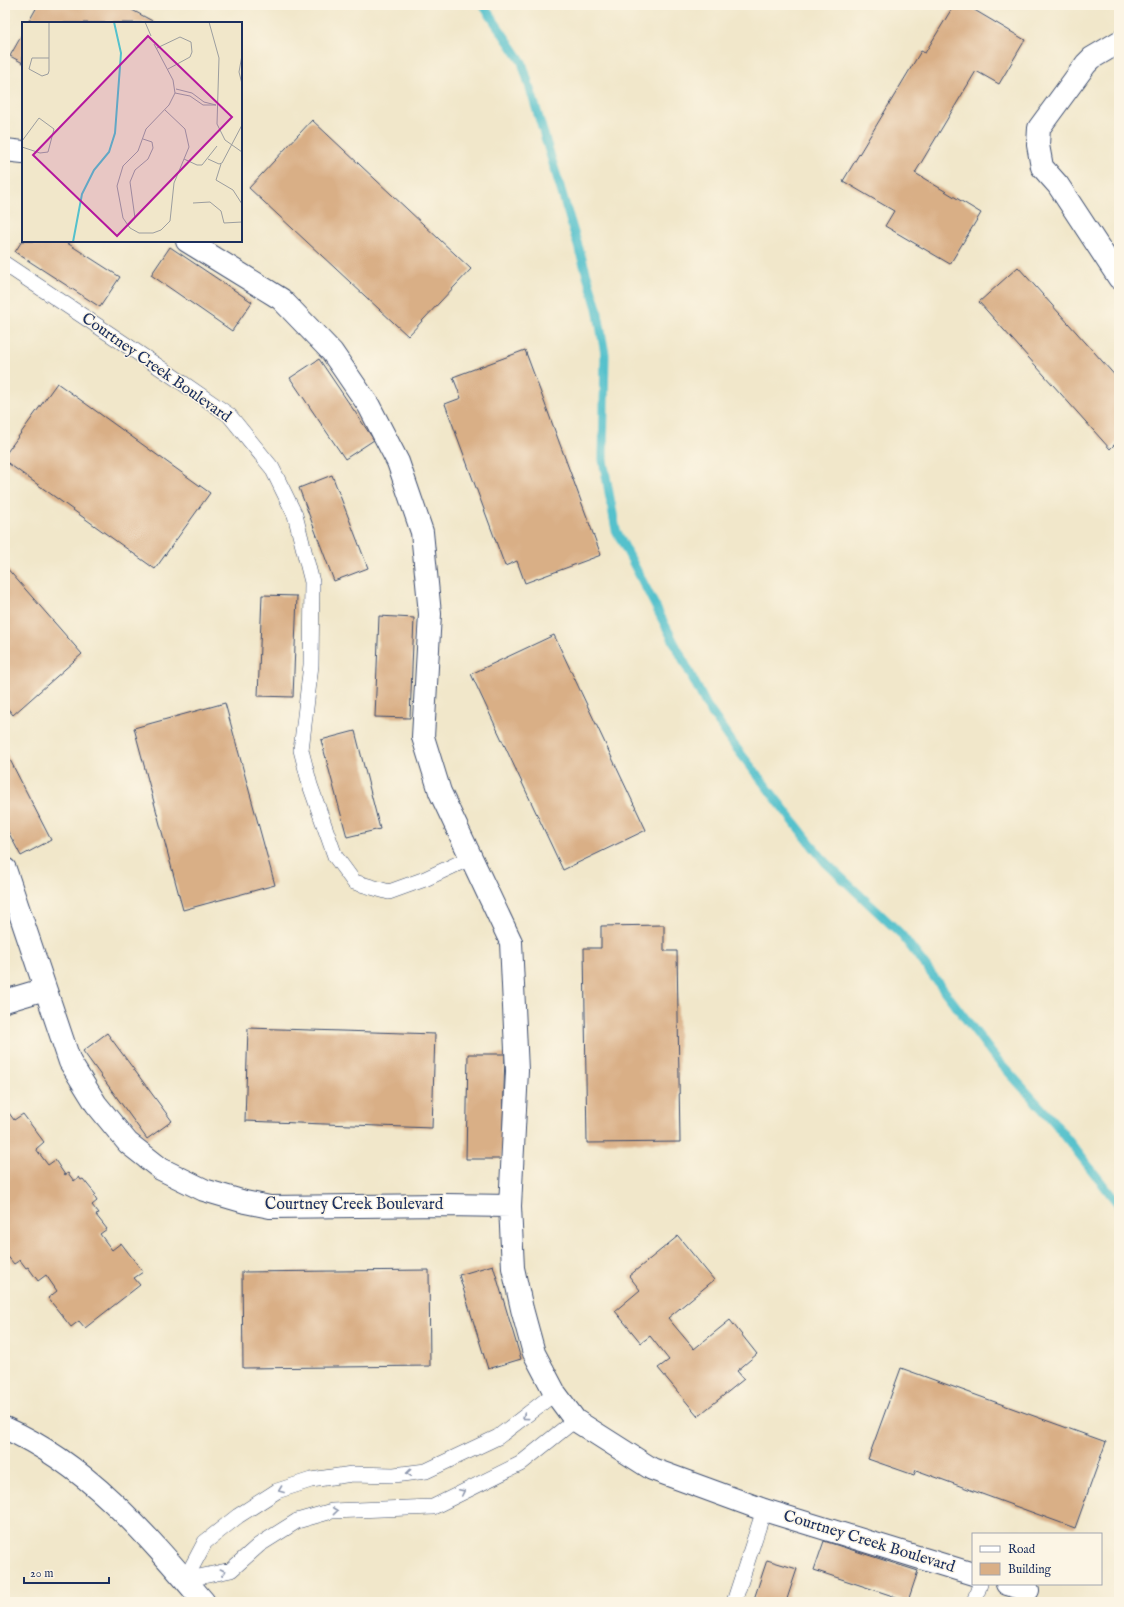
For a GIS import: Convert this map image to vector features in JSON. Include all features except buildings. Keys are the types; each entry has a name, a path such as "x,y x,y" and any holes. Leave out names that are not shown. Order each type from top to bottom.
{"street":[{"path":"1119,42 1092,58 1086,64 1039,128 1038,145 1042,167 1058,185 1119,278"},
{"path":"5,150 22,152"},
{"name":"Courtney Creek Boulevard","path":"190,242 281,299 332,352 369,406 398,462 422,532 430,614 423,737 440,792 511,942 516,1071 510,1206 513,1268 534,1353 555,1393 575,1420 652,1469 764,1510 972,1574"},
{"name":"Courtney Creek Boulevard","path":"5,868 70,1062 96,1104 128,1143 161,1169 204,1190 245,1202 270,1207 444,1204 510,1206"},
{"path":"5,1001 45,989"},
{"path":"5,1428 28,1438 57,1456 90,1480 127,1516 204,1602"},
{"path":"1010,1585 1028,1590"}],"lane":[{"name":"Courtney Creek Boulevard","path":"5,264 229,415 272,468 295,515 312,582 311,665 302,750 310,785 335,856 354,882 389,892 425,879 470,858"},
{"path":"185,1580 205,1542 238,1516 277,1491 311,1480 352,1474 394,1475 426,1472 498,1437 555,1393"},
{"path":"185,1580 231,1570 259,1545 297,1521 332,1511 433,1507 520,1464 575,1420"},
{"name":"Courtney Creek Boulevard","path":"734,1602 764,1510"},
{"path":"974,1602 980,1585"}],"waterway":[{"path":"483,5 522,62 597,308 605,354 603,460 616,530 707,706 734,745 825,862 901,934 994,1056 1054,1122 1119,1205"}]}
